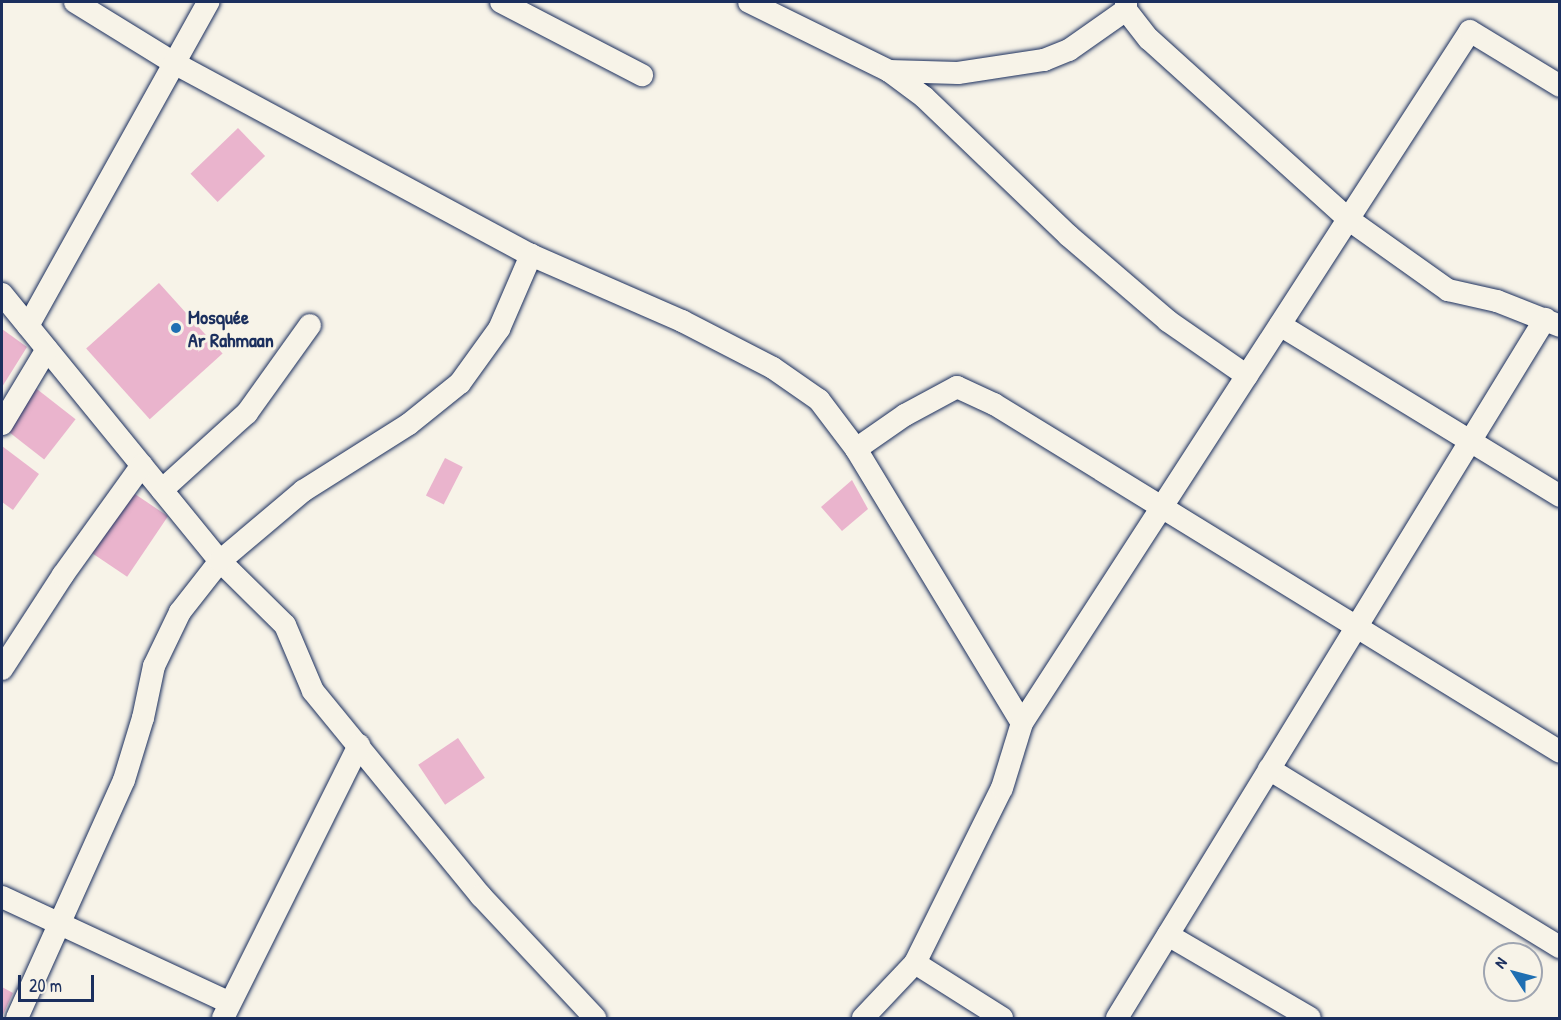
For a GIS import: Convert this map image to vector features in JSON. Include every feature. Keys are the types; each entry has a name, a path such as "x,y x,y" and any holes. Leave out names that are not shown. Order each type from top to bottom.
{"street":[{"path":"75,2 174,63 531,255 682,321 773,368 819,400 856,449 1023,723"},
{"path":"28,326 208,2"},
{"path":"501,2 642,75"},
{"path":"749,2 889,71 924,97 1069,236 1168,321 1247,376"},
{"path":"889,71 957,73 1044,60 1069,50 1126,6 1149,39 1348,219 1448,290 1497,302 1552,322 1470,441 1117,1018"},
{"path":"863,1018 915,963 1002,788 1023,723 1470,31 1560,86"},
{"path":"17,1018 124,780 143,718 154,666 180,612 220,561 303,491 409,424 460,383 499,329 531,255"},
{"path":"2,294 220,561 285,625 314,691 481,896 595,1018"},
{"path":"162,490 247,413 310,325"},
{"path":"1280,325 1560,496"},
{"path":"2,424 47,349"},
{"path":"856,449 905,416 957,387 994,404 1560,752"},
{"path":"2,669 63,575 142,465"},
{"path":"2,897 61,923 226,1011 359,745"},
{"path":"1269,769 1560,947"},
{"path":"1168,935 1310,1018"},
{"path":"915,963 1002,1018"}],"building":[{"path":"238,128 265,156 218,202 191,174"},
{"path":"159,283 223,354 150,419 86,349"},
{"path":"2,329 27,347 2,387"},
{"path":"33,386 76,419 44,459 2,427"},
{"path":"2,446 39,474 13,510 2,502"},
{"path":"445,458 463,467 444,505 426,495"},
{"path":"852,480 868,509 842,531 821,507"},
{"path":"129,490 168,516 127,577 88,551"},
{"path":"458,738 485,778 445,805 418,765"},
{"path":"2,987 13,993 2,1017"}],"place":[{"name":"Mosquée Ar Rahmaan","path":"176,328"}]}
